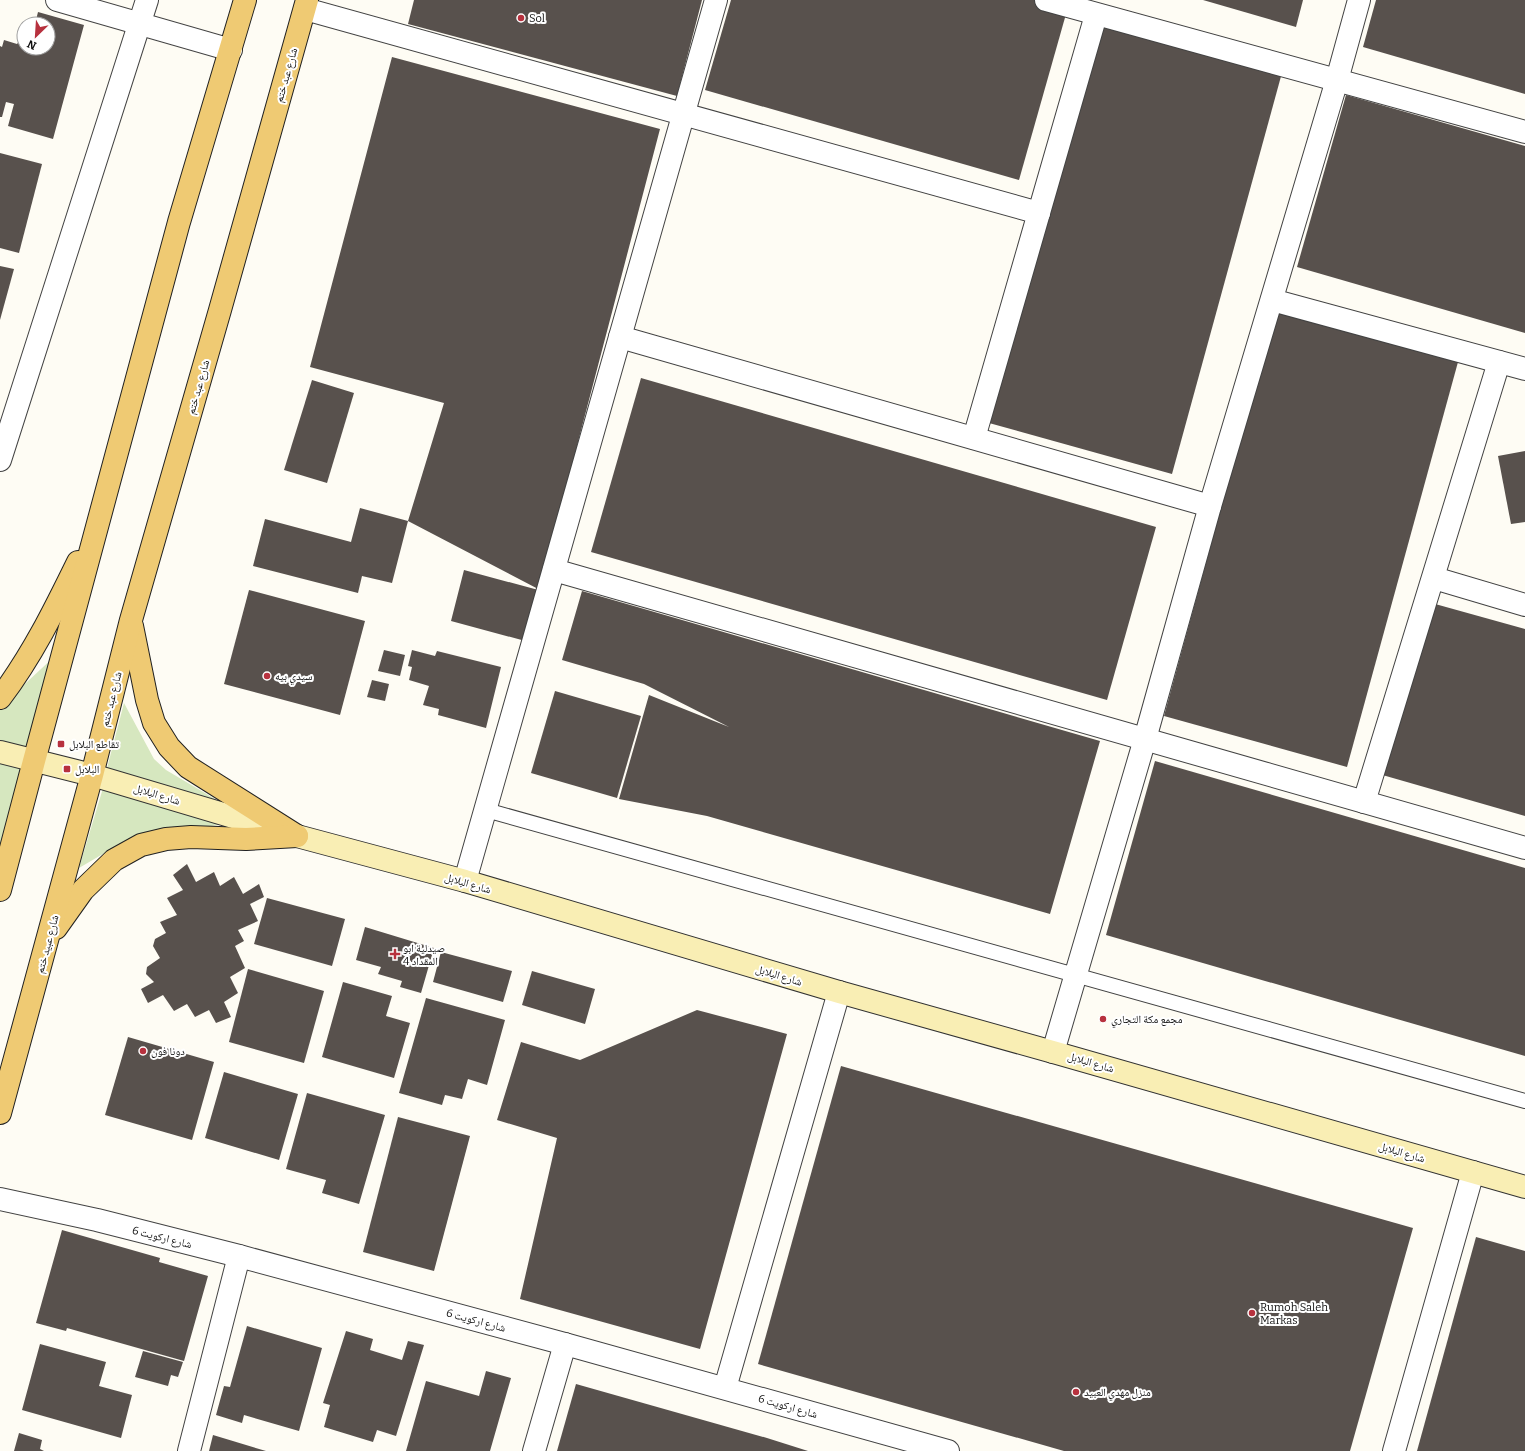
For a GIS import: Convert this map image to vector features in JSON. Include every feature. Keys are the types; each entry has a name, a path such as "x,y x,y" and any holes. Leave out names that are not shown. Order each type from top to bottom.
{"main road":[{"path":"0,890 179,222 245,0"},
{"name":"شارع عبد ختم","path":"92,775 131,620 306,5"},
{"path":"0,698 12,682 45,628 100,518"},
{"path":"131,620 147,700 154,723 169,747 188,767 222,790 297,836"},
{"name":"شارع عبيد ختم","path":"0,1113 92,775"},
{"path":"48,940 83,890 114,860 141,845 166,839 191,837 246,839 297,836"}],"street":[{"path":"57,0 231,50"},
{"path":"0,460 147,0"},
{"path":"466,881 716,0"},
{"path":"1046,0 1525,132"},
{"path":"1053,1052 1145,739 1210,506 1337,80 1359,0"},
{"path":"306,5 684,114 1039,213"},
{"path":"974,438 1096,15"},
{"path":"1272,300 1525,369"},
{"path":"620,337 1210,506"},
{"path":"1364,802 1434,578 1499,362"},
{"path":"554,570 1525,848"},
{"path":"1434,578 1525,605"},
{"name":"شارع البلابل","path":"0,752 92,775 297,836 466,881 839,992 1525,1187"},
{"path":"725,1388 839,992"},
{"path":"1394,1451 1474,1172"},
{"name":"شارع اركويت 6","path":"0,1200 97,1220 239,1256 725,1388 948,1451"},
{"path":"189,1451 239,1256"},
{"path":"534,1451 565,1344"}],"lane":[{"path":"486,810 1525,1101"}],"green space":[{"path":"55,656 30,749 0,743 0,707"},
{"path":"124,703 154,759 166,770 237,812 106,772"},
{"path":"0,761 24,767 0,851"},
{"path":"103,788 231,823 185,830 113,848 79,868"}],"building":[{"path":"414,0 702,0 677,96 408,24"},
{"path":"731,0 1042,0 1068,7 1019,180 705,90"},
{"path":"1203,0 1303,0 1296,27"},
{"path":"1376,0 1525,0 1525,94 1363,47"},
{"path":"38,12 52,16 37,16"},
{"path":"56,17 84,25 53,139 8,126 14,104 6,102 2,117 0,117 0,46 2,47 4,40 16,44 16,56 56,56"},
{"path":"1100,19 1283,69 1172,474 989,423"},
{"path":"392,57 660,129 579,438 542,591 408,521 444,403 310,367"},
{"path":"1346,95 1525,146 1525,333 1297,267"},
{"path":"0,153 42,164 19,253 0,248"},
{"path":"0,266 14,269 0,320"},
{"path":"1275,311 1458,362 1347,767 1164,716"},
{"path":"641,378 1156,527 1107,700 591,552"},
{"path":"312,380 354,393 327,483 284,470"},
{"path":"1525,451 1525,522 1511,524 1498,456"},
{"path":"360,508 408,521 392,583 362,576 358,593 253,566 265,519 351,542"},
{"path":"464,570 542,591 529,642 451,621"},
{"path":"249,590 365,621 340,715 224,684"},
{"path":"582,591 1100,741 1050,914 707,816 619,799 649,695 729,727 644,684 562,660"},
{"path":"1428,602 1525,629 1525,816 1379,774"},
{"path":"384,650 405,655 400,676 378,671"},
{"path":"412,650 435,656 437,651 501,667 486,728 438,715 439,709 423,705 429,686 409,680 412,667 408,666"},
{"path":"372,680 389,684 385,701 367,697"},
{"path":"555,691 641,716 617,798 531,773"},
{"path":"1155,761 1525,868 1525,1056 1106,935"},
{"path":"187,864 196,882 214,872 220,886 234,877 243,894 259,884 264,897 250,904 258,921 238,930 244,941 235,946 245,968 230,977 238,993 224,1002 231,1017 216,1023 209,1010 195,1017 187,1004 174,1011 163,995 148,1003 141,989 154,982 146,974 147,967 160,958 153,946 155,939 166,933 160,922 177,915 167,898 183,890 173,875"},
{"path":"267,898 345,919 332,966 254,944"},
{"path":"365,927 434,948 421,993 400,987 402,981 378,974 381,967 356,960"},
{"path":"441,952 512,971 503,1002 433,982"},
{"path":"248,969 324,991 304,1063 229,1042"},
{"path":"532,971 595,989 585,1024 522,1005"},
{"path":"343,982 392,996 386,1016 410,1023 394,1078 322,1057"},
{"path":"426,998 505,1020 487,1085 468,1079 462,1099 445,1095 442,1105 399,1093"},
{"path":"697,1010 787,1034 700,1349 520,1299 557,1138 497,1120 521,1042 580,1060"},
{"path":"128,1037 214,1062 192,1140 105,1115"},
{"path":"841,1066 1413,1228 1350,1451 1064,1451 758,1364"},
{"path":"224,1072 298,1094 279,1160 205,1138"},
{"path":"307,1093 385,1115 359,1204 322,1193 326,1180 286,1169"},
{"path":"398,1117 470,1136 434,1271 363,1252"},
{"path":"62,1230 160,1258 159,1262 208,1276 184,1361 67,1328 66,1331 36,1323"},
{"path":"1476,1237 1525,1251 1525,1451 1417,1451"},
{"path":"247,1326 322,1348 299,1431 244,1415 242,1423 216,1415 224,1386 230,1387"},
{"path":"346,1331 373,1339 370,1350 402,1360 408,1341 424,1345 396,1436 377,1430 373,1442 324,1427 330,1405 323,1403"},
{"path":"40,1344 106,1362 99,1386 132,1395 121,1438 22,1410"},
{"path":"143,1351 183,1362 178,1377 171,1375 168,1386 135,1377"},
{"path":"486,1371 511,1378 490,1451 406,1451 426,1381 479,1396"},
{"path":"576,1384 767,1438 808,1451 557,1451"},
{"path":"19,1433 42,1440 40,1449 44,1451 14,1451"},
{"path":"213,1435 266,1451 209,1451"}],"place":[{"name":"Sol","path":"521,18"},
{"name":"سيدي بيه","path":"267,676"},
{"name":"تقاطع البلابل","path":"61,744"},
{"name":"البلابل","path":"67,769"},
{"name":"صيدلية ابو المقداد 4","path":"395,954"},
{"name":"مجمع مكة التجاري","path":"1103,1019"},
{"name":"دونا فون","path":"143,1051"},
{"name":"Rumoh Saleh Markas","path":"1252,1313"},
{"name":"منزل مهدي العبيد","path":"1076,1392"}]}
